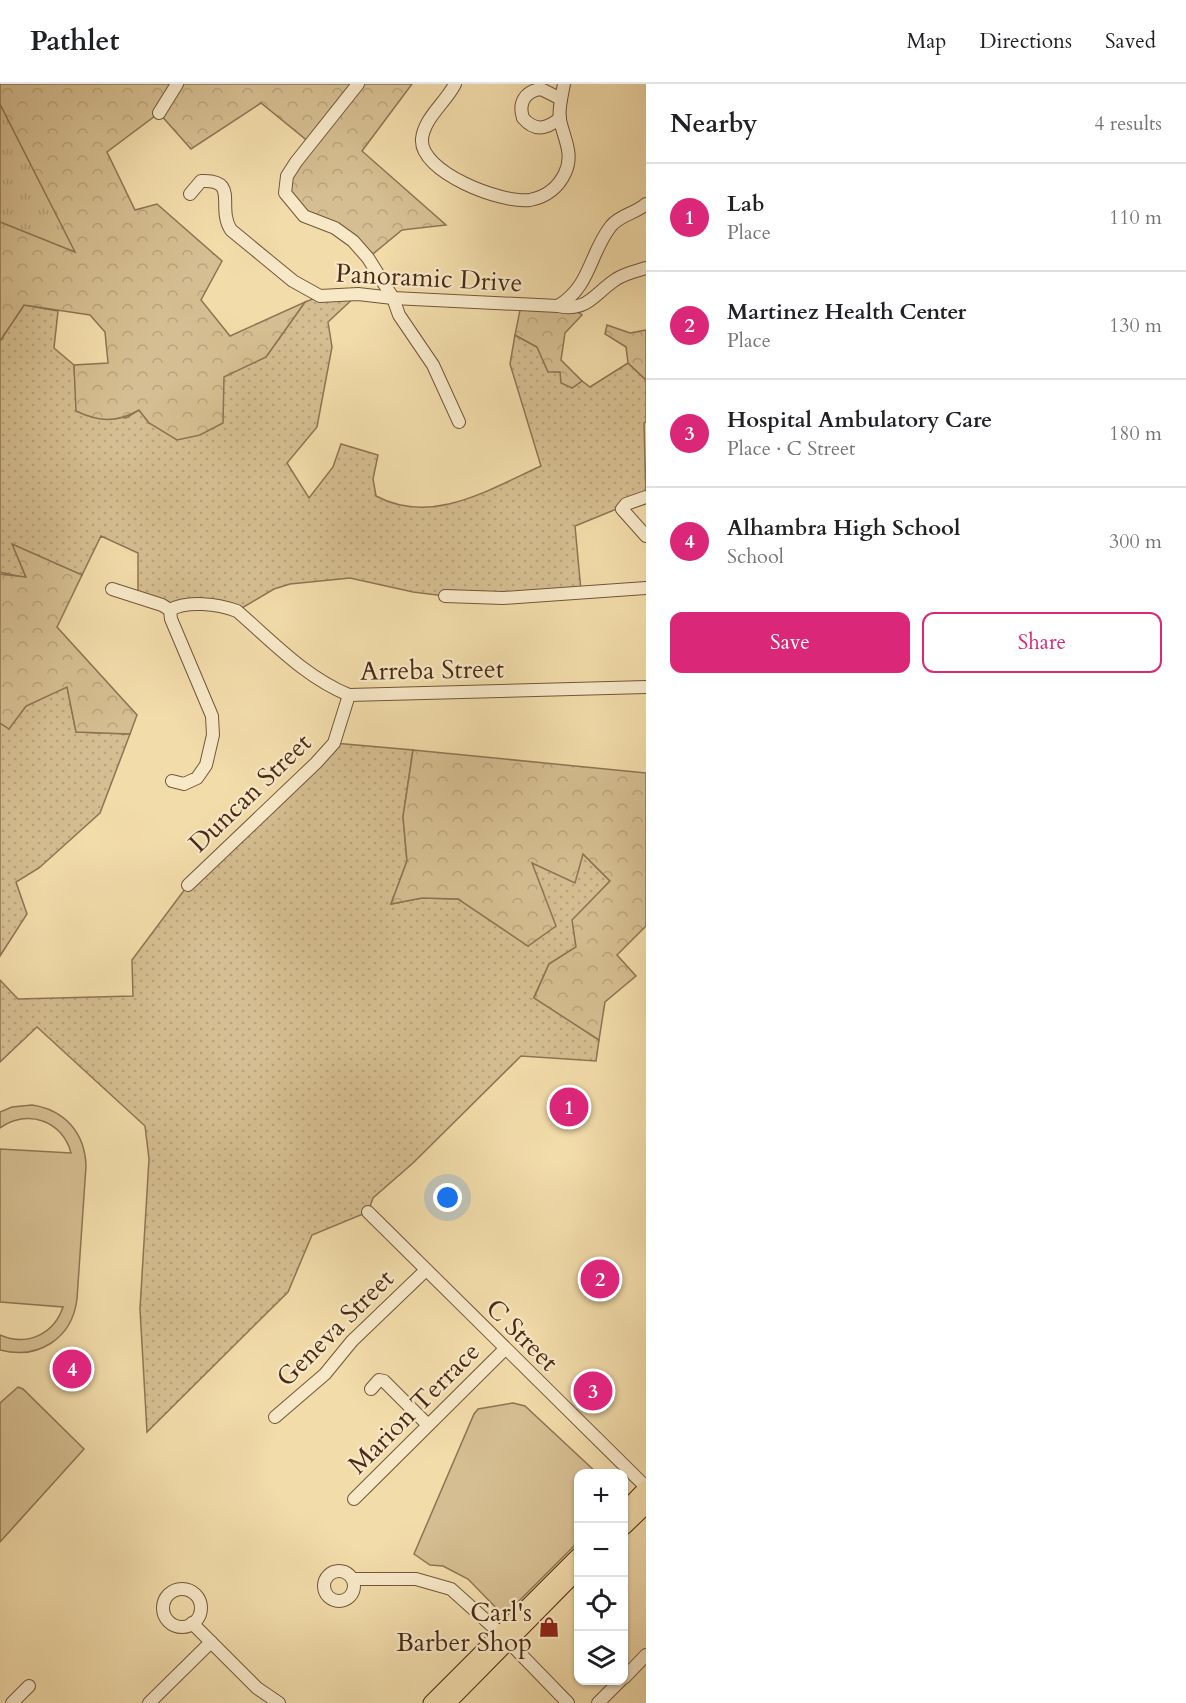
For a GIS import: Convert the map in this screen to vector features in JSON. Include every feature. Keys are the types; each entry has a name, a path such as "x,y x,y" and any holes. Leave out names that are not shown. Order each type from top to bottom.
{"main road":[{"path":"628,1507 646,1488"},
{"path":"628,1523 646,1506"},
{"path":"447,1703 574,1562"},
{"path":"431,1703 574,1576"}],"street":[{"path":"159,113 177,84"},
{"path":"357,84 296,162 287,176 285,193 304,216 334,228 353,241 368,258 393,298 399,315 433,365 459,422"},
{"path":"455,84 424,132 424,152 447,174 493,194 530,200 545,195 555,187 565,172 569,156 560,118 564,84"},
{"path":"560,118 547,127 534,127 523,118 521,105 528,93 541,89 548,90 561,99"},
{"name":"Panoramic Drive","path":"190,194 201,181 214,180 221,184 224,190 225,221 231,230 302,286 320,296 375,295 393,298 558,306 579,290 602,239 612,224 626,213 646,204"},
{"path":"558,306 573,309 590,301 616,278 646,268"},
{"path":"375,295 381,291 382,282"},
{"path":"646,497 626,504 622,509 646,536"},
{"path":"446,596 502,598 646,588"},
{"path":"112,589 162,605 170,610 212,716 213,735 206,765 197,778 184,784 172,781"},
{"name":"Arreba Street","path":"170,610 178,606 194,605 224,606 237,611 309,674 325,685 349,695 646,687"},
{"name":"Duncan Street","path":"188,885 316,764 334,743 349,695"},
{"name":"C Street","path":"368,1212 646,1488"},
{"name":"Geneva Street","path":"275,1417 325,1374 352,1341 426,1270"},
{"name":"Marion Terrace","path":"354,1499 505,1349"},
{"path":"371,1389 379,1380 384,1381 428,1425"},
{"path":"353,1579 381,1577 440,1584 463,1598 568,1703"},
{"path":"192,1623 257,1688 279,1703"},
{"path":"149,1703 211,1642"},
{"path":"628,1673 646,1655"},
{"path":"598,1703 616,1685"},
{"path":"12,1703 29,1686"}],"green space":[{"path":"0,84 350,84 355,87 358,84 412,84 362,151 446,225 402,230 368,258 292,204 287,176 310,143 261,103 191,149 159,113 107,152 135,210 157,204 222,261 201,300 230,336 305,302 266,357 224,377 223,423 200,435 177,440 149,423 139,410 115,419 92,417 76,411 74,365 108,363 105,332 90,315 24,305 0,341"},
{"path":"0,104 75,252 0,222"},
{"path":"358,294 328,322 332,347 317,427 287,463 309,498 333,467 341,444 378,455 373,479 376,496 397,504 418,507 439,506 481,494 541,466 510,364 515,335 537,347 548,371 560,372 572,388 582,381 590,387 628,363 646,380 646,422 644,423 646,497 575,526 581,591 445,596 413,592 350,578 290,584 274,589 237,611 178,606 138,597 138,553 101,536 82,575 13,545 26,578 0,572 0,341 24,305 58,311 54,348 74,365 77,411 126,418 139,410 149,423 224,376 266,357 305,302 320,296"},
{"path":"521,305 573,309 582,315 565,333 561,360 582,381 572,388 561,383 560,372 548,372 537,347 515,335"},
{"path":"607,325 630,333 646,330 646,380 628,363 626,347 605,334"},
{"path":"12,544 82,575 57,627 137,715 130,734 76,732 67,687 26,706 9,729 0,723 0,574 26,577"},
{"path":"67,686 76,732 130,734 100,813 39,868 16,882 27,914 0,956 0,723 9,728 26,706"},
{"path":"334,743 413,750 403,817 407,861 391,904 422,898 458,899 528,946 531,862 583,854 610,881 573,920 576,947 549,964 534,997 599,1040 596,1061 521,1056 413,1163 373,1198 368,1212 312,1235 288,1292 147,1432 140,1309 149,1159 145,1126 37,1027 0,1062 0,980 18,999 133,996 132,960 188,885"},
{"path":"413,750 646,773 646,926 617,955 636,976 605,1002 599,1040 534,998 549,964 576,947 572,920 610,881 583,854 575,883 532,863 556,926 528,946 458,899 422,898 391,904 407,861 403,817"},
{"path":"32,1105 54,1112 71,1125 82,1143 85,1154 77,1299 68,1325 51,1343 40,1349 14,1352 0,1350 0,1335 20,1339 38,1336 53,1324 63,1307 0,1302 0,1149 71,1153 60,1133 43,1121 21,1119 0,1128 0,1112 12,1107"},
{"path":"18,1387 23,1389 84,1449 0,1542 0,1403"},
{"path":"513,1403 525,1406 593,1469 574,1469 574,1546 504,1616 468,1579 443,1566 430,1565 414,1554 478,1409"}],"place":[{"name":"Lab","path":"569,1107"},
{"name":"Martinez Health Center","path":"600,1279"},
{"name":"Alhambra High School","path":"72,1369"},
{"name":"Hospital Ambulatory Care","path":"593,1391"},
{"name":"Carl's Barber Shop","path":"549,1627"}]}
